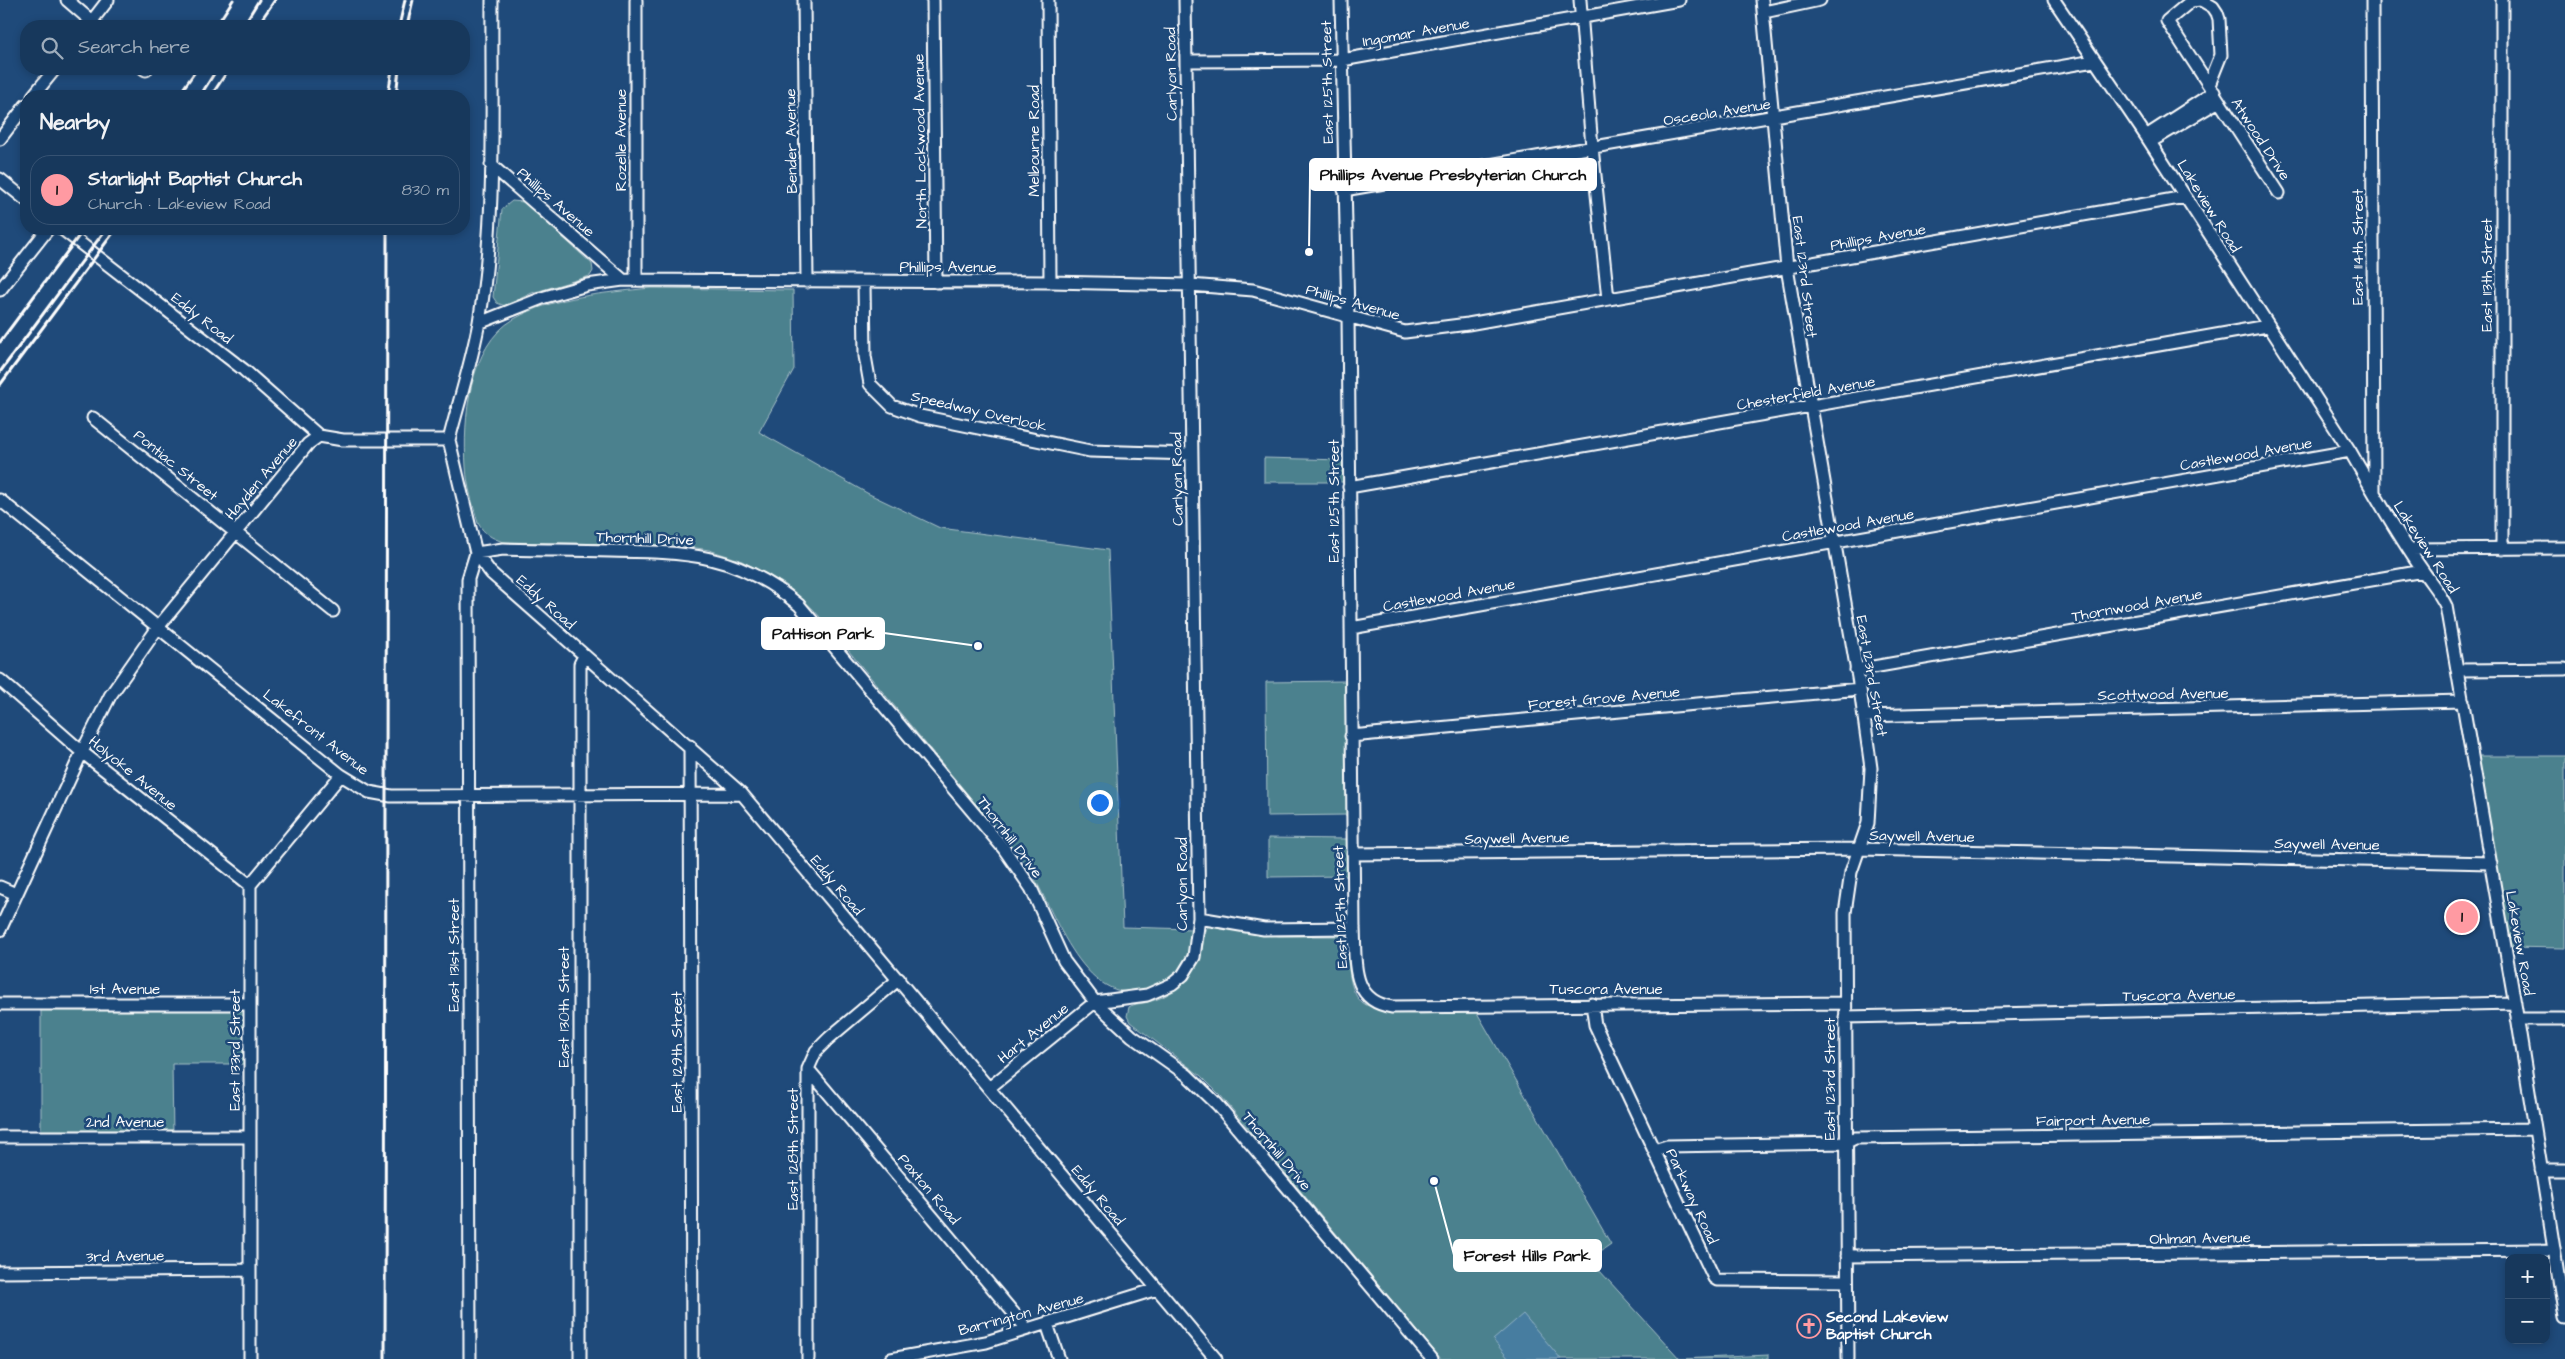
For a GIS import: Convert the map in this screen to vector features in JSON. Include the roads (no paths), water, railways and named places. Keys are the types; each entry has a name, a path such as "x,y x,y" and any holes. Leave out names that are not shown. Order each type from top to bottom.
{"street":[{"path":"67,0 87,20"},
{"path":"95,20 108,0"},
{"path":"449,440 478,322 487,249 491,166 492,0"},
{"name":"Rozelle Avenue","path":"636,0 636,279"},
{"name":"Bender Avenue","path":"804,0 807,282"},
{"name":"North Lockwood Avenue","path":"933,0 936,282"},
{"name":"Melbourne Road","path":"1048,0 1050,282"},
{"name":"Carlyon Road","path":"1095,1002 1161,990 1183,975 1194,957 1199,918 1186,0"},
{"name":"East 125th Street","path":"1342,0 1344,190 1348,316 1354,928 1357,974 1361,988 1370,999"},
{"path":"1580,0 1592,147 1608,299"},
{"name":"Ingomar Avenue","path":"1186,61 1342,60 1679,0"},
{"path":"1763,6 1820,0"},
{"name":"Lakeview Road","path":"2054,0 2148,139 2350,451 2374,493 2423,571 2437,589 2446,606 2518,1019 2553,1250 2565,1311"},
{"name":"Atwood Drive","path":"2148,139 2214,92 2221,55 2219,19 2213,7 2201,0 2191,1 2167,22 2214,92 2278,193"},
{"name":"East 114th Street","path":"2372,0 2374,493"},
{"name":"East 113th Street","path":"2502,0 2502,549"},
{"name":"East 123rd Street","path":"1763,6 1787,268 1809,408 1860,689 1871,768 1871,798 1868,822 1851,872 1845,913 1845,1143 1848,1359"},
{"name":"Osceola Avenue","path":"1344,190 1773,118 2094,61"},
{"path":"38,90 49,75"},
{"path":"0,139 20,113"},
{"name":"Phillips Avenue","path":"491,166 623,280"},
{"path":"0,179 20,195"},
{"name":"Phillips Avenue","path":"478,322 545,296 587,285 636,279 807,282 1050,282 1190,286 1253,290 1405,332 1468,324 2185,197"},
{"path":"0,290 43,235"},
{"name":"Eddy Road","path":"70,235 244,370 319,436"},
{"name":"Speedway Overlook","path":"864,282 865,356 870,384 892,406 920,416 1090,451 1191,454"},
{"name":"Chesterfield Avenue","path":"1349,487 1809,408 2268,326"},
{"name":"Pontiac Street","path":"93,418 333,611"},
{"name":"Hayden Avenue","path":"0,930 82,752 110,696 160,626 308,444 319,436 342,440 449,440"},
{"name":"Eddy Road","path":"449,440 476,553 491,572 584,656 690,746 742,794 1216,1359"},
{"name":"Castlewood Avenue","path":"1351,628 2350,451"},
{"name":"Lakefront Avenue","path":"0,500 160,626 341,775 369,792 377,794 469,796 742,794"},
{"path":"2409,549 2565,548"},
{"name":"Thornhill Drive","path":"476,553 503,549 679,553 723,562 767,581 783,592 812,619 1004,849 1030,888 1064,961 1095,1002 1132,1036 1187,1075 1217,1104 1432,1359"},
{"name":"East 131st Street","path":"470,1359 468,579 476,553"},
{"name":"Thornwood Avenue","path":"1856,670 2423,571"},
{"name":"East 130th Street","path":"580,1359 580,664 584,656"},
{"path":"2458,670 2565,669"},
{"name":"Holyoke Avenue","path":"0,680 82,752 250,885"},
{"name":"Forest Grove Avenue","path":"1352,736 1860,689"},
{"name":"Scottwood Avenue","path":"1864,716 2463,701"},
{"name":"East 129th Street","path":"690,746 692,1359"},
{"path":"250,885 341,775"},
{"name":"Saywell Avenue","path":"1353,854 1860,849 2491,863"},
{"name":"East 133rd Street","path":"250,885 250,1359"},
{"path":"0,887 16,894"},
{"path":"1199,918 1264,929 1354,928"},
{"name":"East 128th Street","path":"808,1359 808,1068 816,1051 829,1038 899,979"},
{"name":"Tuscora Avenue","path":"1370,999 1392,1007 1845,1003"},
{"name":"Hart Avenue","path":"990,1088 1095,1002"},
{"name":"Tuscora Avenue","path":"1845,1017 2515,1003"},
{"name":"1st Avenue","path":"0,1004 250,1004"},
{"name":"Parkway Road","path":"1592,1004 1595,1025 1714,1278 1717,1280 1847,1281"},
{"path":"2518,1019 2565,1019"},
{"name":"Paxton Road","path":"808,1068 1026,1329"},
{"name":"Fairport Avenue","path":"1654,1150 1667,1146 1845,1143 1856,1138 2534,1128"},
{"name":"2nd Avenue","path":"0,1137 250,1137"},
{"path":"2541,1170 2565,1170"},
{"name":"Ohlman Avenue","path":"1847,1256 2553,1250"},
{"name":"3rd Avenue","path":"0,1272 250,1270"},
{"name":"Barrington Avenue","path":"891,1359 986,1342 1157,1289"},
{"path":"1047,1324 1059,1359"}],"water":[{"path":"1523,1314 1561,1359 1509,1359 1493,1340"}],"railway":[{"path":"220,20 233,0"},
{"path":"247,20 259,0"},
{"path":"261,20 275,0"},
{"path":"400,20 405,0"},
{"path":"408,20 413,0"},
{"path":"182,90 193,75"},
{"path":"204,90 213,75"},
{"path":"215,90 225,75"},
{"path":"389,90 391,75"},
{"path":"397,90 398,75"},
{"path":"0,342 80,235"},
{"path":"0,372 102,235"},
{"path":"0,385 112,235"},
{"path":"385,1359 387,235"}],"place":[{"name":"Phillips Avenue Presbyterian Church","path":"1309,252"},
{"name":"Pattison Park","path":"978,646"},
{"name":"Starlight Baptist Church","path":"2462,917"},
{"name":"Forest Hills Park","path":"1434,1181"},
{"name":"Second Lakeview Baptist Church","path":"1809,1326"}]}
